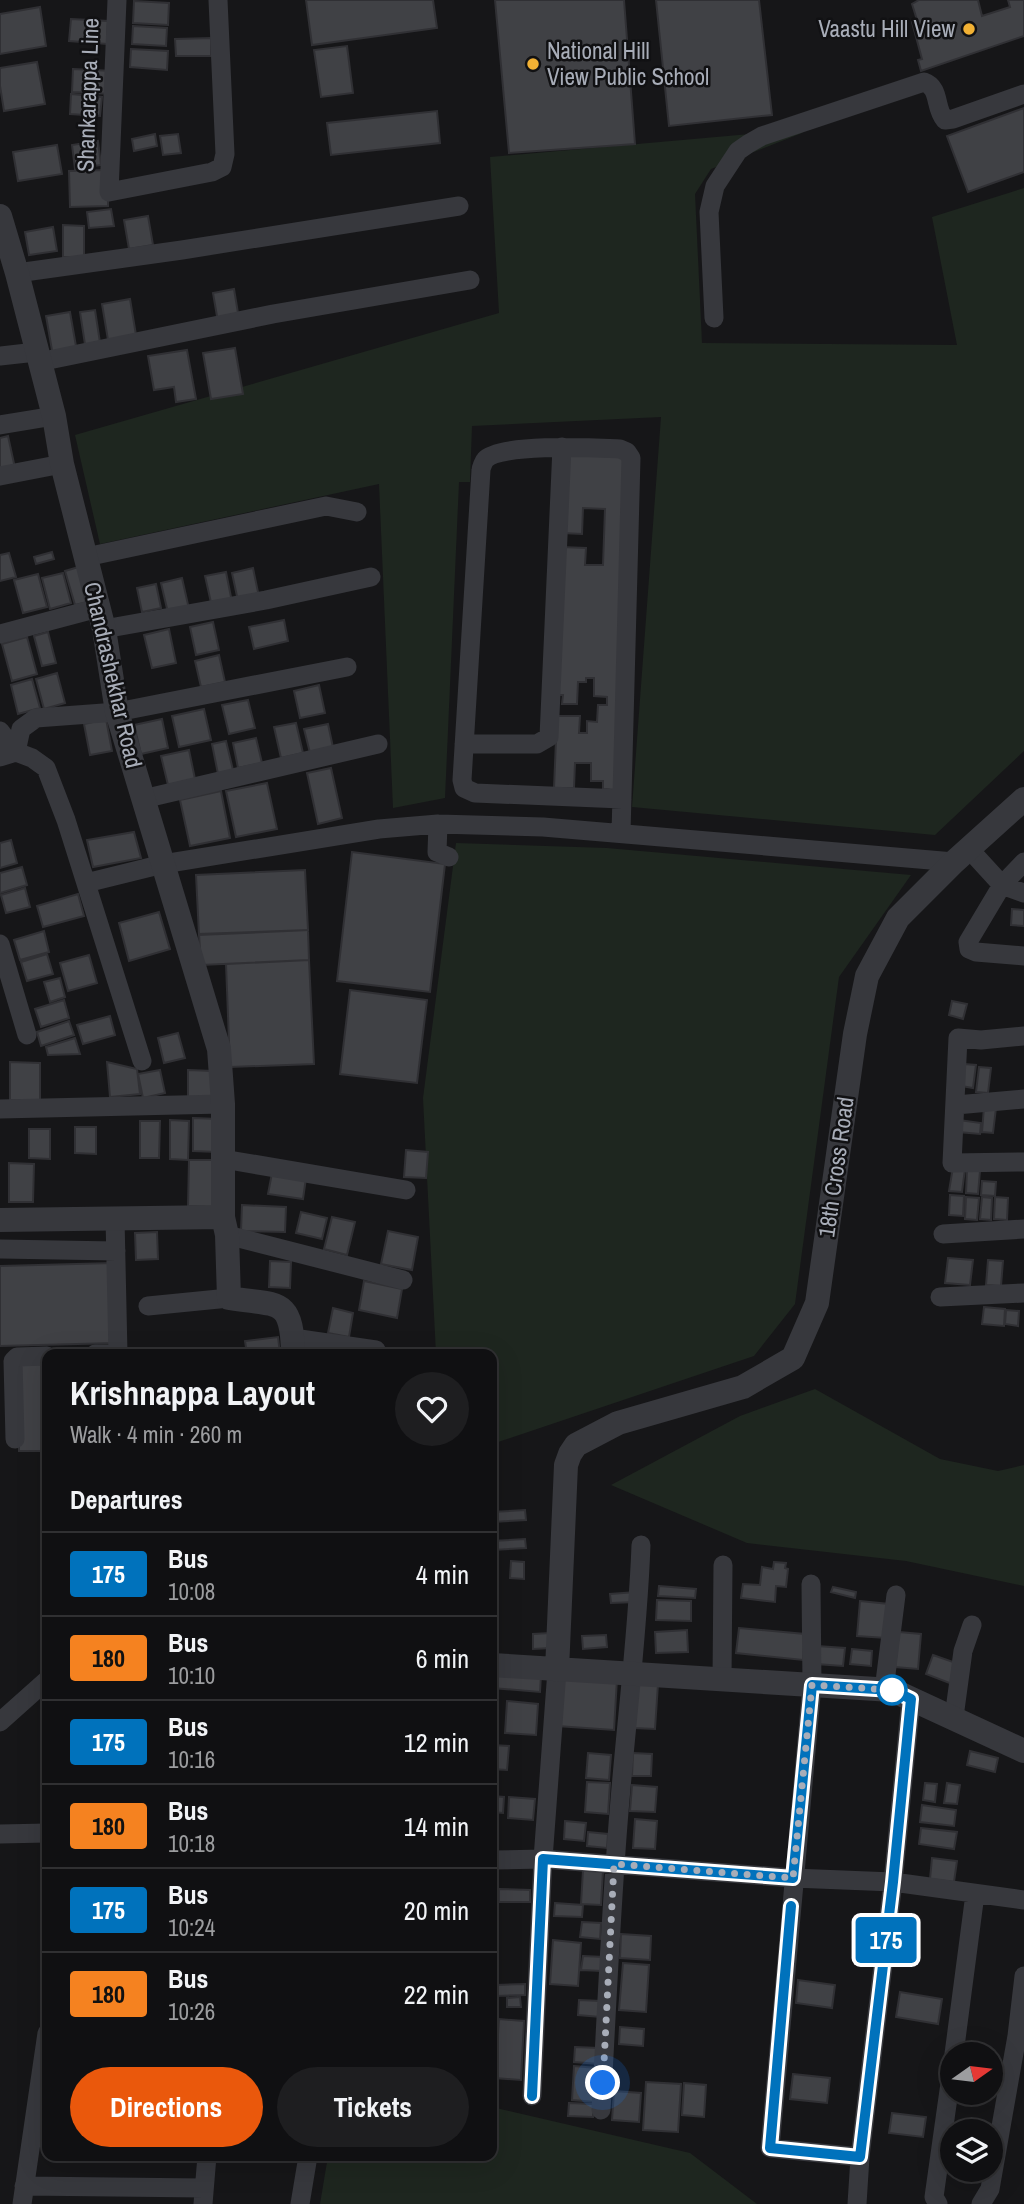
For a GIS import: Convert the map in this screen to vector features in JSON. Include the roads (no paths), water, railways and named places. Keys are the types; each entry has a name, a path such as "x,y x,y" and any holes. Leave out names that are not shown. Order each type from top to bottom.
{"street":[{"name":"Shankarappa Line","path":"117,0 109,192 212,172 222,167 225,154 218,0"},
{"path":"714,318 710,199 737,151 762,136 925,82 935,91 940,115 945,120 953,120 1024,94"},
{"path":"9,259 182,250 459,206"},
{"name":"Chandrashekhar Road","path":"0,216 9,259 54,416 62,464 101,619 117,712 219,1049 229,1298"},
{"path":"0,356 38,357 470,280"},
{"path":"0,425 54,416"},
{"path":"464,744 537,744 549,737 562,447"},
{"path":"615,832 631,458 627,452 620,449 562,447 496,453 484,460 481,470 462,780 468,791 616,799"},
{"path":"0,476 62,464"},
{"path":"86,557 326,506 357,512"},
{"path":"0,634 266,600 371,577"},
{"path":"8,755 21,729 36,718 117,712 347,667"},
{"path":"0,731 8,755"},
{"path":"143,799 378,744"},
{"path":"8,755 32,758 46,768 66,820 142,1061"},
{"name":"18th Cross Road","path":"556,1670 566,1465 570,1454 576,1445 618,1423 743,1387 793,1358 817,1303 855,1034 867,976 898,918 1024,799"},
{"path":"86,883 163,864 379,836 438,824 543,827 962,856 1002,885 1024,893"},
{"path":"438,824 437,852 449,857"},
{"path":"1024,862 1002,885 968,942 969,949 976,952 1024,956"},
{"path":"0,944 27,1035"},
{"path":"1024,1036 981,1040 957,1038 952,1163 1024,1162"},
{"path":"956,1105 1024,1099"},
{"path":"0,1109 223,1104"},
{"path":"223,1159 406,1190"},
{"path":"116,1218 118,1349"},
{"path":"23,1249 10,1220 116,1218 225,1226 403,1280"},
{"path":"943,1234 1024,1229"},
{"path":"0,1249 116,1251"},
{"path":"940,1297 1024,1293"},
{"path":"148,1306 229,1298 280,1306 288,1315 293,1346 355,1349"},
{"path":"10,1431 14,1358 42,1356"},
{"path":"601,2110 614,1864 630,1673 636,1637 641,1545"},
{"path":"722,1680 723,1565"},
{"path":"811,1584 812,1685 770,2148 860,2157"},
{"path":"884,1690 896,1595"},
{"path":"954,1717 965,1639 972,1625"},
{"path":"497,1665 892,1690 1024,1751"},
{"path":"532,2096 543,1859 556,1670"},
{"path":"0,1722 42,1684"},
{"path":"857,2204 911,1699"},
{"path":"0,1834 42,1833"},
{"path":"497,1860 543,1859 793,1878 893,1882 1024,1900"},
{"path":"956,2042 975,1894"},
{"path":"981,2204 992,2177 1017,2036 1024,1976"},
{"path":"42,2067 23,2195 204,2196 207,2161"},
{"path":"938,2204 934,2197 947,2105"},
{"path":"300,2204 307,2161"}],"place":[{"name":"Vaastu Hill View","path":"969,29"},
{"name":"National Hill View Public School","path":"533,64"}]}
